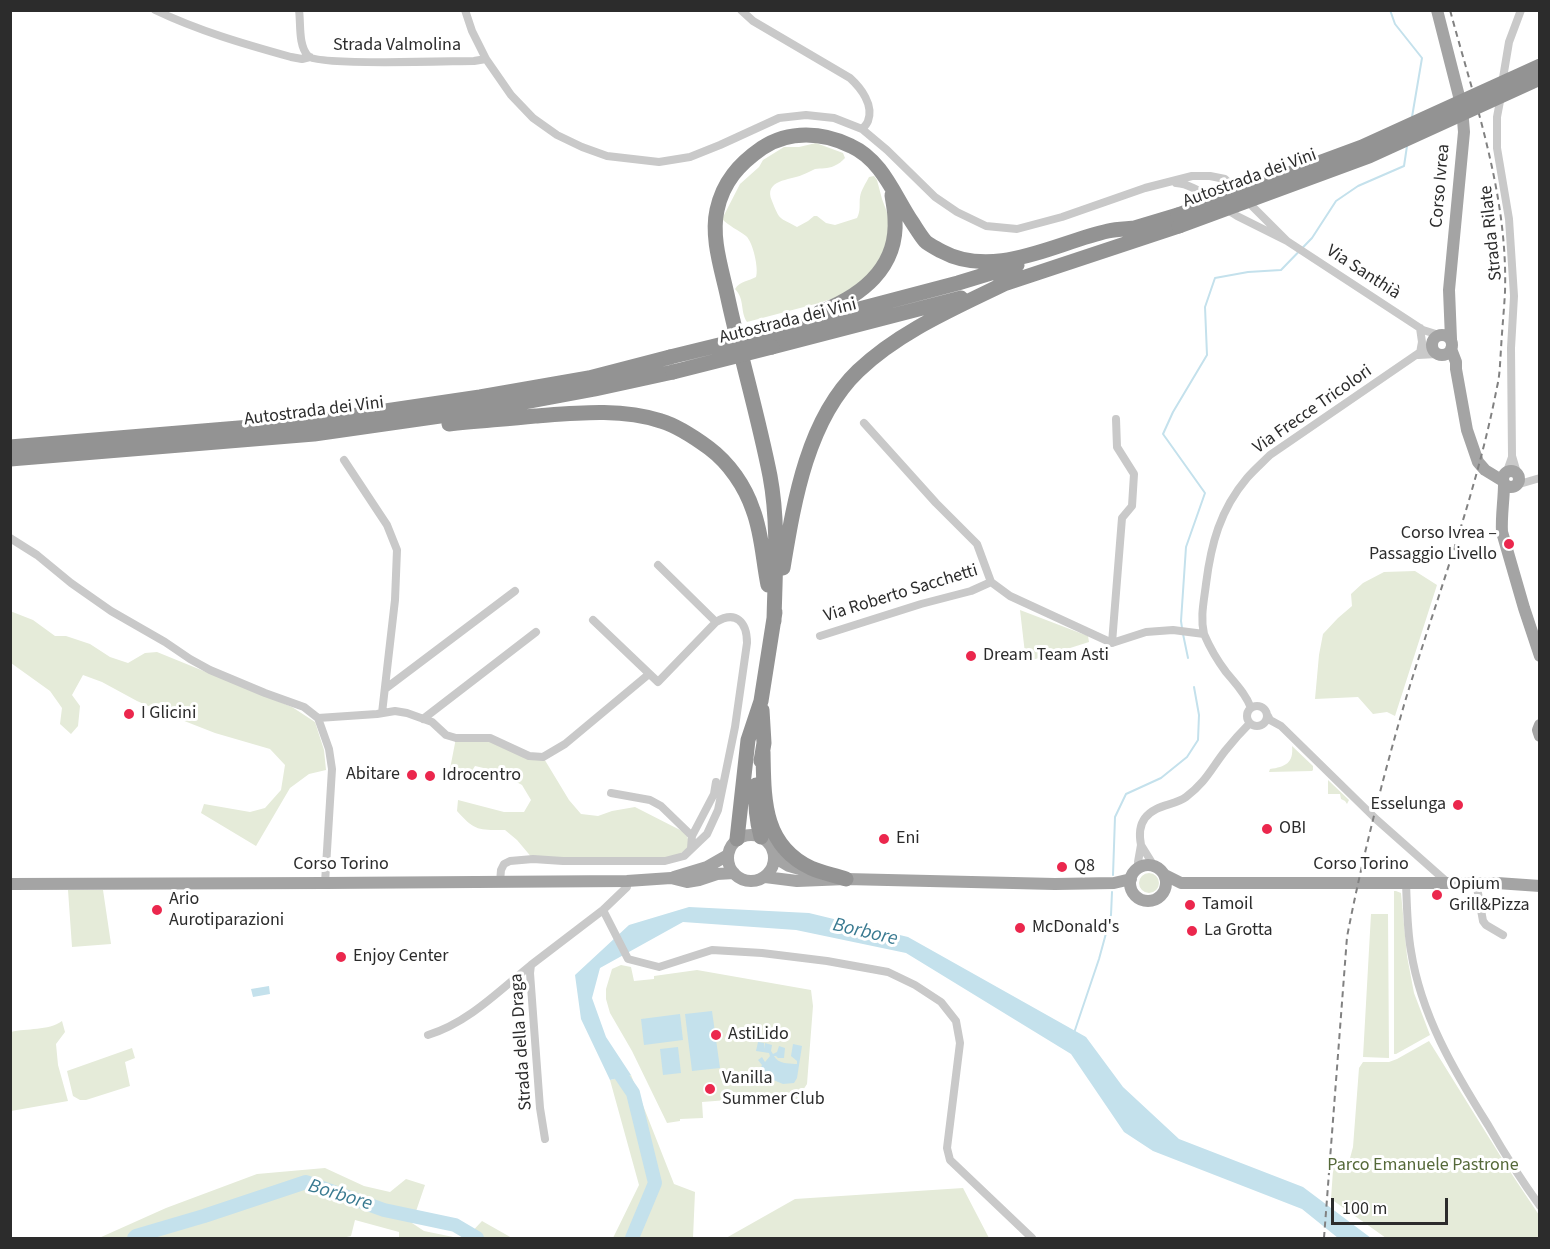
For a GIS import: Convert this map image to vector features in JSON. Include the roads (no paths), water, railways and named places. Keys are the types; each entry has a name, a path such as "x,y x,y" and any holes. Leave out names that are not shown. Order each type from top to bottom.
{"highway":[{"name":"Autostrada dei Vini","path":"10,459 46,451 311,423 469,399 672,364 960,298 1178,220 1362,147 1539,66"},
{"name":"Autostrada dei Vini","path":"770,340 1136,228 1178,220 1369,156 1539,78"},
{"path":"774,621 776,527 772,491 719,260 715,224 721,194 729,179 745,159 771,142 797,134 825,135 853,146 877,165 926,243 950,256 983,262 1024,257 1108,231 1136,228"},
{"path":"770,340 856,295 878,275 892,247 895,221 891,187"},
{"path":"737,839 748,740 762,701 792,515 798,486 819,430 840,393 857,372 907,333 1006,283"},
{"name":"Autostrada dei Vini","path":"10,447 46,451 314,434 482,410 595,389 672,364"},
{"path":"314,434 572,413 632,415 667,423 696,438 723,460 749,500 757,520 774,621"},
{"path":"761,837 755,804 764,743 762,701"},
{"path":"763,752 766,809 772,830 782,846 793,858 812,869 846,879"}],"main road":[{"name":"Corso Ivrea","path":"1437,10 1462,108 1464,132 1449,290 1450,319 1441,344"},
{"path":"1441,344 1447,358 1456,369 1467,430 1478,462 1485,470 1511,479 1504,503 1502,532 1539,656"},
{"path":"1539,725 1539,736"},
{"path":"734,873 730,868 728,855 730,848 737,839 749,835 761,837"},
{"name":"Corso Torino","path":"761,837 771,845 774,856 789,866 810,873 846,879"},
{"name":"Corso Torino","path":"671,878 706,867 728,855"},
{"path":"765,877 774,864 774,856"},
{"path":"1132,885 1133,874 1140,867 1154,866"},
{"name":"Corso Torino","path":"1154,866 1162,871 1164,876 1182,883 1497,882 1539,886"},
{"name":"Corso Torino","path":"10,884 325,884 627,881 671,878 687,882 717,874 734,873 739,878 752,881 765,877 797,880 1114,883 1132,885 1139,898 1150,901 1160,896 1164,890 1182,883"},
{"path":"1164,876 1166,883 1164,890"}],"street":[{"name":"Strada Valmolina","path":"155,10 184,24 216,35 291,57 302,59 310,57"},
{"name":"Strada Valmolina","path":"299,10 302,41 306,54 314,59 344,62 486,59"},
{"path":"465,10 471,31 486,59 511,95 533,118 557,135 607,156 659,162 690,157 779,118 806,115 834,118 862,129 935,197 957,212 986,226 1017,229 1062,217 1168,182"},
{"path":"741,10 753,21 850,78 859,86 864,93 869,112 868,120 862,129"},
{"name":"Strada Rilate","path":"1511,479 1511,348 1514,296 1509,219 1497,148 1497,117 1509,42 1521,10"},
{"name":"Via Santhià","path":"1168,182 1191,176 1225,179 1287,241"},
{"name":"Via Santhià","path":"1168,182 1183,183 1197,189 1237,216 1287,241 1441,344"},
{"path":"1418,354 1422,342 1421,329"},
{"name":"Via Frecce Tricolori","path":"1203,634 1201,618 1212,545 1227,506 1247,477 1270,455 1418,354 1441,344"},
{"path":"1112,643 1122,518 1132,506 1134,474 1117,447 1116,419"},
{"path":"864,423 936,503 977,544 991,582 1010,596 1112,643 1146,632 1173,630 1203,634 1251,708"},
{"path":"344,460 387,525 397,550 395,600 382,713"},
{"path":"1511,479 1536,479"},
{"path":"10,538 37,555 111,610 190,659 219,674 304,707 318,718 329,749 332,769 325,884"},
{"path":"658,565 716,622"},
{"name":"Via Roberto Sacchetti","path":"820,636 921,604 971,591 991,582"},
{"path":"385,689 515,591"},
{"path":"500,882 501,870 504,864 510,861 664,861 684,856 707,834 717,810 735,727 747,643 744,624 734,618 723,618 716,622 658,682 593,620"},
{"path":"423,719 536,632"},
{"path":"318,718 395,711 407,713 432,722 446,735 456,738 490,738 529,756 543,757 565,744 649,674"},
{"path":"1268,716 1265,723 1259,726 1250,723 1247,717 1249,710 1254,706 1261,706 1266,710 1270,720 1281,726 1377,820 1447,882"},
{"path":"1140,867 1138,862 1143,820 1163,806 1184,799 1203,783 1224,752 1250,723"},
{"path":"691,848 692,836 714,794 716,783"},
{"path":"611,793 650,800 661,806 692,836"},
{"path":"1141,844 1154,866"},
{"name":"Strada della Draga","path":"545,1139 540,1108 531,965 603,910 627,886 627,881"},
{"path":"1476,882 1483,921 1503,935"},
{"path":"1406,883 1410,950 1423,1001 1434,1028 1473,1102 1539,1206"},
{"path":"603,910 628,959 659,967 712,950 827,961 888,972 915,985 941,1002 956,1021 960,1043 947,1148 950,1160 1032,1239"},
{"path":"428,1035 444,1030 467,1016 531,965"}],"water":[{"path":"689,907 809,913 908,937 1086,1037 1123,1087 1179,1139 1303,1187 1371,1238 1338,1238 1302,1209 1153,1151 1124,1132 1071,1054 906,953 796,930 683,922 600,968 592,998 606,1037 631,1075 610,1080 581,1019 575,975 629,925"},
{"path":"269,986 270,994 253,997 251,989"},
{"path":"712,1011 720,1068 692,1071 685,1014"},
{"path":"680,1014 683,1040 644,1045 641,1019"},
{"path":"758,1042 764,1043 764,1049 765,1043 772,1045 773,1054 777,1052 779,1046 785,1048 784,1058 774,1056 781,1062 795,1064 797,1061 791,1056 793,1044 802,1046 797,1078 794,1083 783,1084 761,1075 762,1065 758,1060 762,1057 765,1062 770,1056 769,1053 756,1051"},
{"path":"678,1047 681,1073 663,1075 660,1049"}],"waterway":[{"path":"1390,10 1395,24 1422,58 1412,117"},
{"path":"1182,628 1186,547 1205,493 1163,434 1173,412 1207,355 1205,307 1215,278 1248,272 1281,270 1312,238 1336,201 1358,186 1404,166 1407,146"},
{"path":"1183,634 1188,658"},
{"path":"1113,875 1115,817 1126,794 1161,778 1187,757 1198,740 1199,715 1194,687"},
{"path":"1074,1033 1111,915 1112,892"},
{"name":"Borbore","path":"612,1062 633,1093 655,1183 632,1238"},
{"name":"Borbore","path":"134,1238 306,1182 384,1210 455,1225 477,1238"}],"railway":[{"path":"1324,1238 1347,937 1388,762 1467,508 1488,428 1499,373 1505,292 1505,256 1501,220 1488,150 1450,10"}],"place":[{"name":"Corso Ivrea – Passaggio Livello","path":"1509,544"},
{"name":"Dream Team Asti","path":"971,656"},
{"name":"I Glicini","path":"129,714"},
{"name":"Abitare","path":"412,775"},
{"name":"Idrocentro","path":"430,776"},
{"name":"Esselunga","path":"1458,805"},
{"name":"OBI","path":"1267,829"},
{"name":"Eni","path":"884,839"},
{"name":"Q8","path":"1062,867"},
{"name":"Opium Grill&Pizza","path":"1437,895"},
{"name":"Tamoil","path":"1190,905"},
{"name":"Ario Aurotiparazioni","path":"157,910"},
{"name":"McDonald's","path":"1020,928"},
{"name":"La Grotta","path":"1192,931"},
{"name":"Enjoy Center","path":"341,957"},
{"name":"AstiLido","path":"716,1035"},
{"name":"Vanilla Summer Club","path":"710,1089"}],"park label":[{"name":"Parco Emanuele Pastrone","path":"1423,1166"}]}
